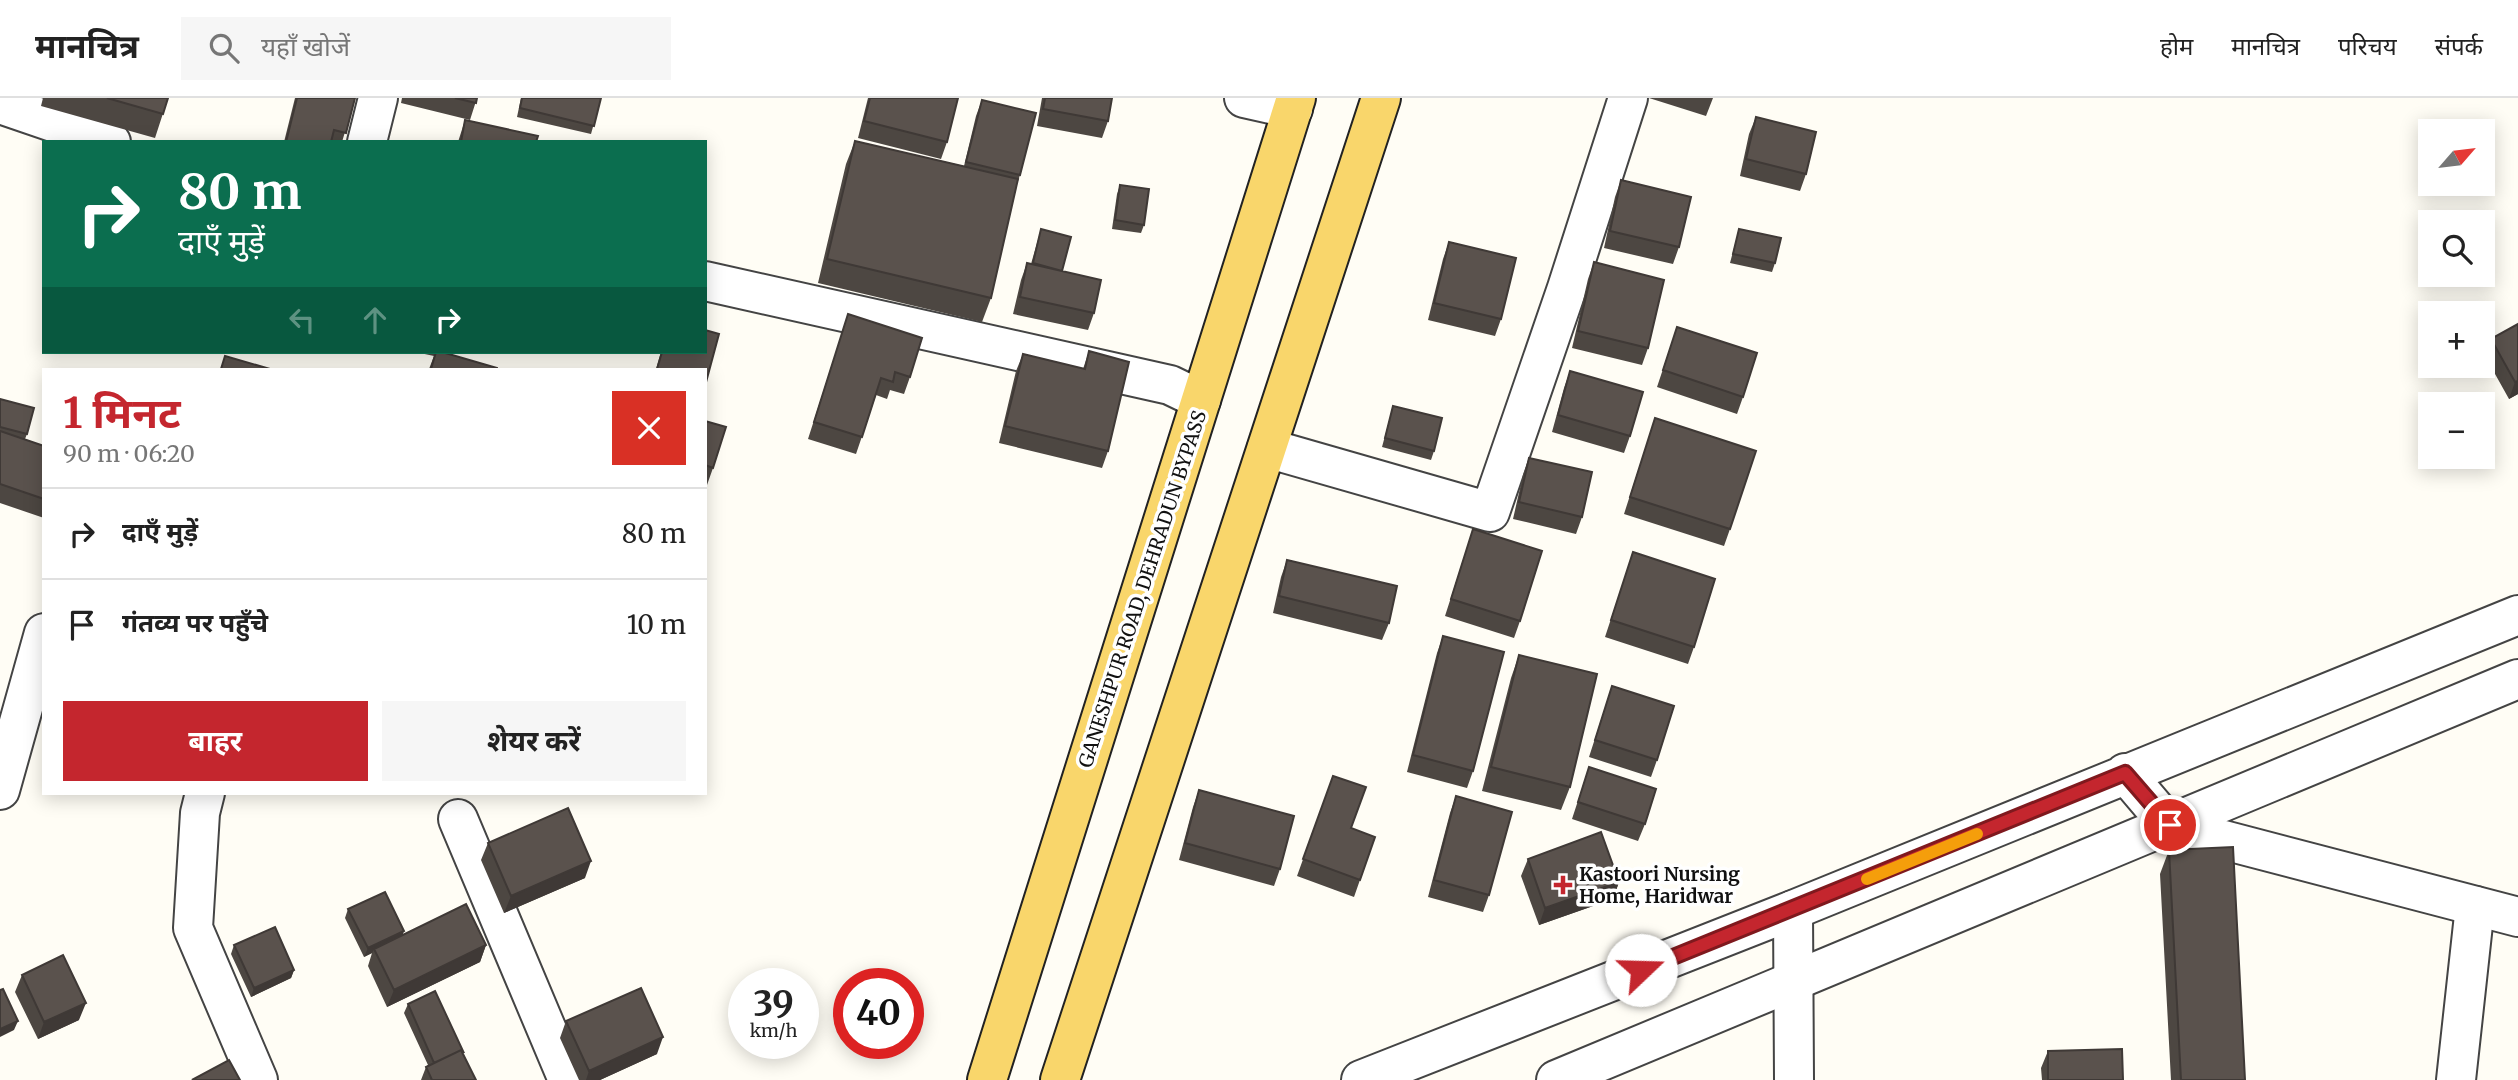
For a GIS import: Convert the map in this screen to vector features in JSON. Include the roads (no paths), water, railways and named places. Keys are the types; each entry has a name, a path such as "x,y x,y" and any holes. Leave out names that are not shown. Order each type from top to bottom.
{"main road":[{"path":"1060,1080 1381,98"},
{"name":"GANESHPUR ROAD, DEHRADUN BYPASS","path":"987,1080 1294,104"}],"street":[{"path":"367,140 378,98"},
{"path":"1244,98 1294,104"},
{"path":"1267,448 1490,512 1567,288 1628,98"},
{"path":"0,104 105,140"},
{"path":"707,281 1170,385 1202,400"},
{"path":"1361,1080 1793,910 2518,615"},
{"path":"0,790 42,640"},
{"path":"1556,1080 2518,680"},
{"path":"2125,773 2170,825 2518,917"},
{"path":"204,795 200,813 193,928 258,1080"},
{"path":"458,818 568,1080"},
{"path":"2456,1080 2475,906"},
{"path":"1793,910 1794,1080"}],"place":[{"name":"Kastoori Nursing Home, Haridwar","path":"1563,885"}]}
